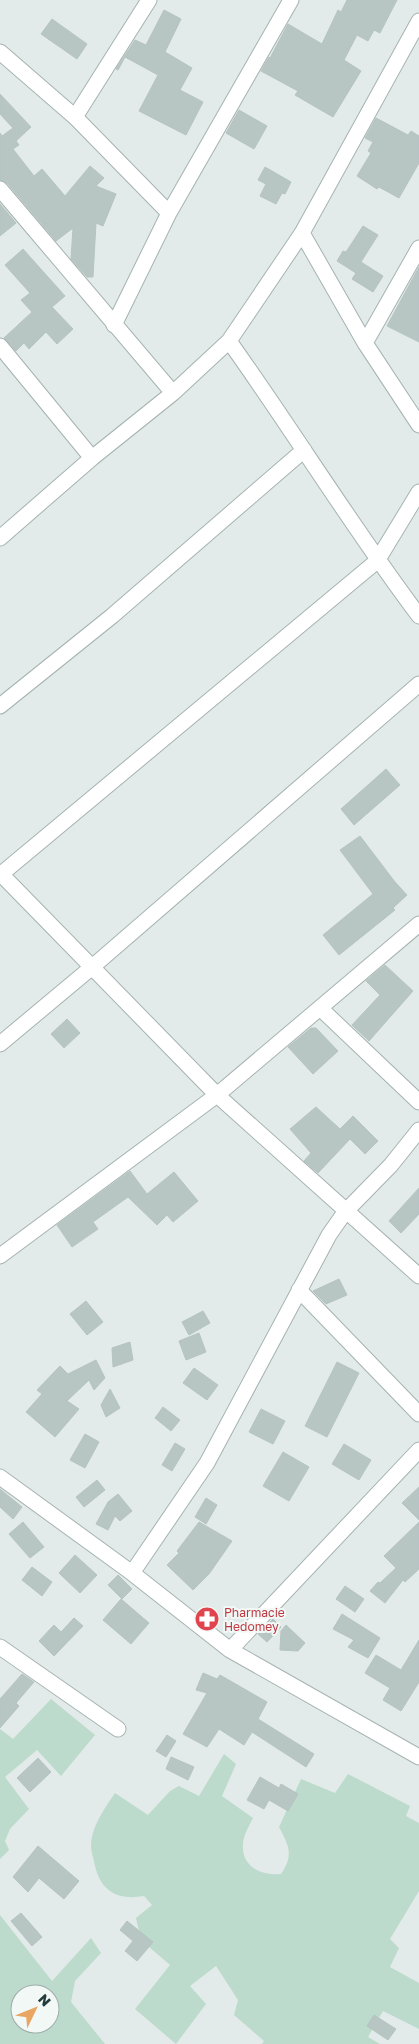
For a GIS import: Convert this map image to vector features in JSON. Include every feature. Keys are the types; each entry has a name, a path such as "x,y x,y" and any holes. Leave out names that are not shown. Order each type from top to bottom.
{"street":[{"path":"75,117 149,0"},
{"path":"114,324 169,213 291,0"},
{"path":"0,538 92,458 173,394 229,342 302,233 419,21"},
{"path":"0,52 75,117 169,213"},
{"path":"0,190 173,394"},
{"path":"302,233 365,343 419,425"},
{"path":"365,343 419,248"},
{"path":"229,342 304,450 377,561 419,616"},
{"path":"0,346 92,458"},
{"path":"0,706 112,616 304,450"},
{"path":"419,492 377,561 0,874 217,1095 345,1212 419,1276"},
{"path":"0,1044 91,968 419,684"},
{"path":"0,1256 217,1095 419,924"},
{"path":"320,1008 419,1102"},
{"path":"132,1573 207,1463 328,1235 345,1212 391,1165 419,1130"},
{"path":"299,1290 419,1414"},
{"path":"230,1650 419,1450"},
{"path":"0,1477 132,1573 230,1650 419,1757"},
{"path":"0,1647 118,1729"}],"green space":[{"path":"51,1699 95,1735 61,1776 37,1750 5,1777 29,1809 10,1829 5,1841 9,1850 0,1859 0,1729 13,1739"},
{"path":"224,1754 236,1764 222,1796 253,1818 246,1831 243,1852 249,1864 267,1873 281,1874 288,1861 289,1850 279,1827 301,1779 335,1793 348,1774 410,1806 406,1816 419,1823 419,1891 390,1939 399,1948 390,1967 419,1983 419,2029 383,2011 368,2037 380,2044 262,2044 264,2041 234,2015 238,2000 216,1966 190,1986 206,2004 176,2044 135,2009 170,1965 141,1940 136,1918 152,1905 144,1896 125,1897 117,1895 110,1891 100,1879 91,1850 93,1832 99,1818 115,1793 148,1815 170,1791 179,1786 199,1796"},
{"path":"0,1915 52,1981 91,1938 101,1953 75,1981 71,2002 105,2044 0,2044"}],"building":[{"path":"347,0 397,0 380,33 374,30 368,41 357,35 344,60 361,71 333,117 295,95 298,91 261,71 288,24 322,44 338,10 341,12"},
{"path":"164,10 181,19 165,52 192,68 180,90 203,102 186,135 139,111 158,75 125,57 118,70 116,69 135,40 146,45"},
{"path":"52,19 87,44 77,59 41,34"},
{"path":"0,94 31,127 16,141 19,145 13,149 34,176 42,169 65,196 90,166 104,178 96,186 116,194 103,226 96,223 93,277 87,277 71,259 73,228 56,241 7,183 0,180 0,133 2,136 13,128 0,114"},
{"path":"239,110 267,126 254,149 226,133"},
{"path":"376,118 408,135 411,131 419,136 419,163 399,198 379,187 377,189 357,176 371,153 368,151 373,142 365,138"},
{"path":"265,167 291,182 285,194 282,193 276,204 260,196 266,184 258,180"},
{"path":"0,204 16,223 0,236"},
{"path":"363,226 378,235 361,262 383,276 373,292 352,279 356,273 337,261 343,251 346,252"},
{"path":"23,249 65,296 52,307 73,329 57,344 46,332 29,349 24,343 16,351 4,338 32,312 21,300 30,293 5,265"},
{"path":"419,267 419,342 387,326"},
{"path":"386,769 400,785 354,825 341,809"},
{"path":"360,836 407,895 393,908 395,910 339,955 323,935 373,894 340,850"},
{"path":"385,965 413,991 369,1041 352,1025 380,995 366,981"},
{"path":"67,1019 80,1033 64,1048 51,1034"},
{"path":"311,1028 316,1028 338,1051 313,1074 288,1047"},
{"path":"316,1107 340,1129 353,1116 378,1141 365,1154 350,1139 318,1173 304,1161 311,1153 290,1129"},
{"path":"130,1171 147,1194 174,1172 198,1201 173,1222 167,1215 157,1225 128,1197 93,1222 98,1229 72,1247 57,1225"},
{"path":"419,1188 419,1214 401,1233 389,1221"},
{"path":"339,1279 347,1295 326,1304 313,1291"},
{"path":"86,1301 103,1322 87,1335 70,1314"},
{"path":"203,1311 210,1323 189,1335 182,1322"},
{"path":"199,1333 206,1352 186,1360 179,1341"},
{"path":"130,1342 133,1360 113,1367 112,1348"},
{"path":"96,1360 105,1378 94,1390 89,1380 67,1401 79,1409 55,1437 26,1412 42,1394 37,1390 60,1366 68,1374"},
{"path":"337,1362 359,1373 327,1437 305,1426"},
{"path":"194,1368 218,1385 207,1400 183,1383"},
{"path":"110,1389 120,1408 106,1417 101,1405"},
{"path":"163,1407 180,1420 171,1431 155,1418"},
{"path":"261,1409 285,1421 273,1444 249,1432"},
{"path":"85,1434 99,1442 85,1468 70,1460"},
{"path":"175,1443 185,1449 172,1471 162,1465"},
{"path":"344,1444 371,1460 359,1480 332,1464"},
{"path":"283,1452 309,1467 289,1501 263,1486"},
{"path":"97,1480 105,1490 84,1507 76,1497"},
{"path":"419,1487 419,1520 402,1503"},
{"path":"0,1489 22,1507 13,1519 0,1507"},
{"path":"118,1494 132,1511 120,1521 115,1516 108,1530 96,1524 108,1502"},
{"path":"206,1498 217,1505 206,1524 195,1517"},
{"path":"23,1522 44,1547 30,1558 9,1534"},
{"path":"199,1522 232,1541 209,1574 193,1590 167,1565 179,1553 177,1551"},
{"path":"419,1522 419,1569 405,1582 403,1580 385,1603 370,1591 396,1568 384,1556"},
{"path":"75,1555 97,1575 80,1593 59,1573"},
{"path":"32,1567 52,1582 42,1596 22,1580"},
{"path":"118,1575 132,1589 122,1599 108,1585"},
{"path":"345,1586 364,1599 355,1612 336,1599"},
{"path":"121,1599 149,1623 131,1644 103,1620"},
{"path":"342,1614 380,1638 368,1658 348,1647 354,1640 333,1629"},
{"path":"74,1618 83,1626 54,1656 39,1641 54,1625 61,1632"},
{"path":"273,1619 281,1627 267,1642 258,1634"},
{"path":"286,1625 305,1643 298,1651 280,1650 281,1631"},
{"path":"419,1640 419,1682 401,1711 383,1700 390,1688 365,1673 376,1655 401,1670"},
{"path":"203,1673 217,1679 220,1675 267,1702 258,1719 314,1754 306,1767 252,1732 244,1745 219,1729 207,1747 183,1734 207,1693 196,1690"},
{"path":"22,1674 34,1682 16,1703 19,1706 0,1728 0,1699"},
{"path":"167,1735 176,1741 166,1757 156,1751"},
{"path":"171,1757 194,1767 188,1780 166,1769"},
{"path":"38,1758 51,1772 30,1792 17,1778"},
{"path":"260,1777 279,1788 281,1784 298,1794 288,1811 269,1800 264,1809 247,1800"},
{"path":"38,1846 79,1881 64,1899 39,1878 28,1892 13,1877"},
{"path":"21,1913 42,1937 32,1946 11,1921"},
{"path":"127,1921 153,1942 137,1961 125,1951 133,1941 120,1930"},
{"path":"374,2015 396,2029 388,2040 367,2026"}],"place":[{"name":"Pharmacie Hedomey","path":"207,1619"}]}
